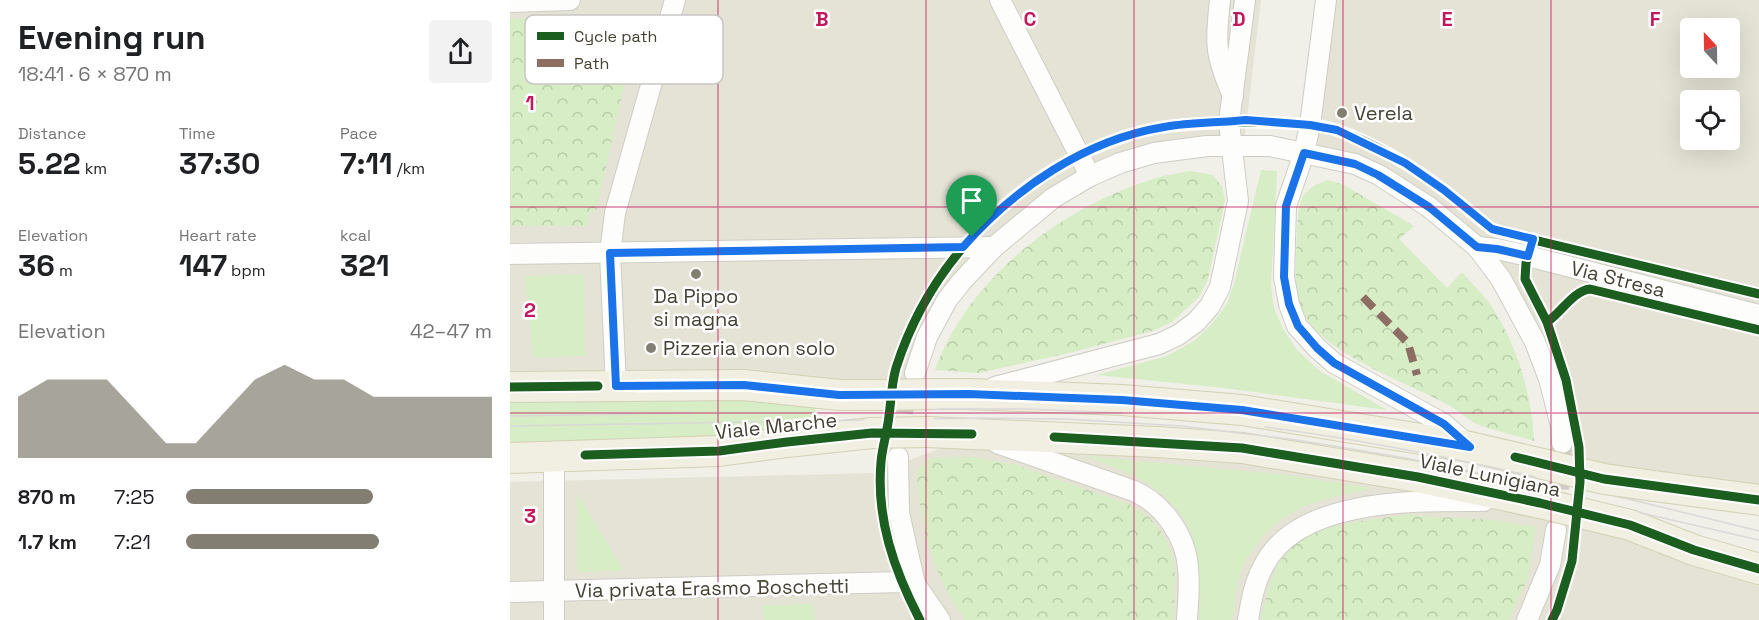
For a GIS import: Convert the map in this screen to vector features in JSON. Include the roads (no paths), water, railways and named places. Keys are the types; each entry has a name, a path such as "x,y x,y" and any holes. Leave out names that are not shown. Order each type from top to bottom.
{"main road":[{"name":"Viale Marche","path":"510,387 744,385 830,395 879,394 924,384 969,394 1122,400 1242,410"},
{"name":"Viale Lunigiana","path":"1242,410 1470,447 1552,454 1604,479 1759,500"},
{"name":"Viale Marche","path":"510,458 719,451 787,441 872,433 927,432 1242,448"},
{"name":"Viale Lunigiana","path":"1242,448 1418,477 1533,502 1629,525 1694,550 1759,569"}],"street":[{"path":"510,2 570,0"},
{"path":"671,15 675,0"},
{"path":"1000,0 1090,176"},
{"path":"1220,0 1217,53 1223,74 1234,98"},
{"path":"969,394 1159,344 1178,335 1196,322 1210,306 1220,288 1238,201 1229,122 1234,98 1245,0"},
{"path":"1326,0 1315,96 1304,153 1286,206 1284,277 1289,304 1298,326 1334,363 1444,424 1470,447"},
{"path":"616,386 610,253 615,213 651,84"},
{"path":"924,384 927,337 947,300 994,247 1053,198 1090,176 1120,163 1154,153 1185,147 1230,144 1270,146 1355,164 1378,175 1429,207 1477,247 1501,279 1535,342 1549,379 1559,417 1552,454"},
{"path":"510,254 994,247"},
{"name":"Via Stresa","path":"1477,247 1518,254 1759,315"},
{"path":"972,434 1127,488 1142,494 1154,503 1173,526 1186,554 1189,576 1187,620"},
{"path":"554,457 554,620"},
{"path":"898,457 899,513 915,584 940,620"},
{"path":"1248,620 1252,594 1263,566 1292,534 1316,520 1342,512 1388,504 1453,501 1533,502"},
{"path":"1527,620 1550,565 1556,530"},
{"name":"Via privata Erasmo Boschetti","path":"510,592 902,582 915,584"}],"tunnel":[{"path":"899,443 904,406 911,384"},
{"path":"1557,519 1562,443"}],"tram line":[{"path":"921,409 1026,409 1122,413"},
{"path":"510,416 690,413"},
{"path":"510,426 981,418 1065,419 1181,426 1297,440 1405,458 1470,471 1541,490 1759,540"},
{"path":"1265,427 1390,446 1575,486 1759,531"}],"place":[{"name":"Verela","path":"1342,113"},
{"name":"Da Pippo si magna","path":"696,274"},
{"name":"Pizzeria enon solo","path":"651,348"}]}
